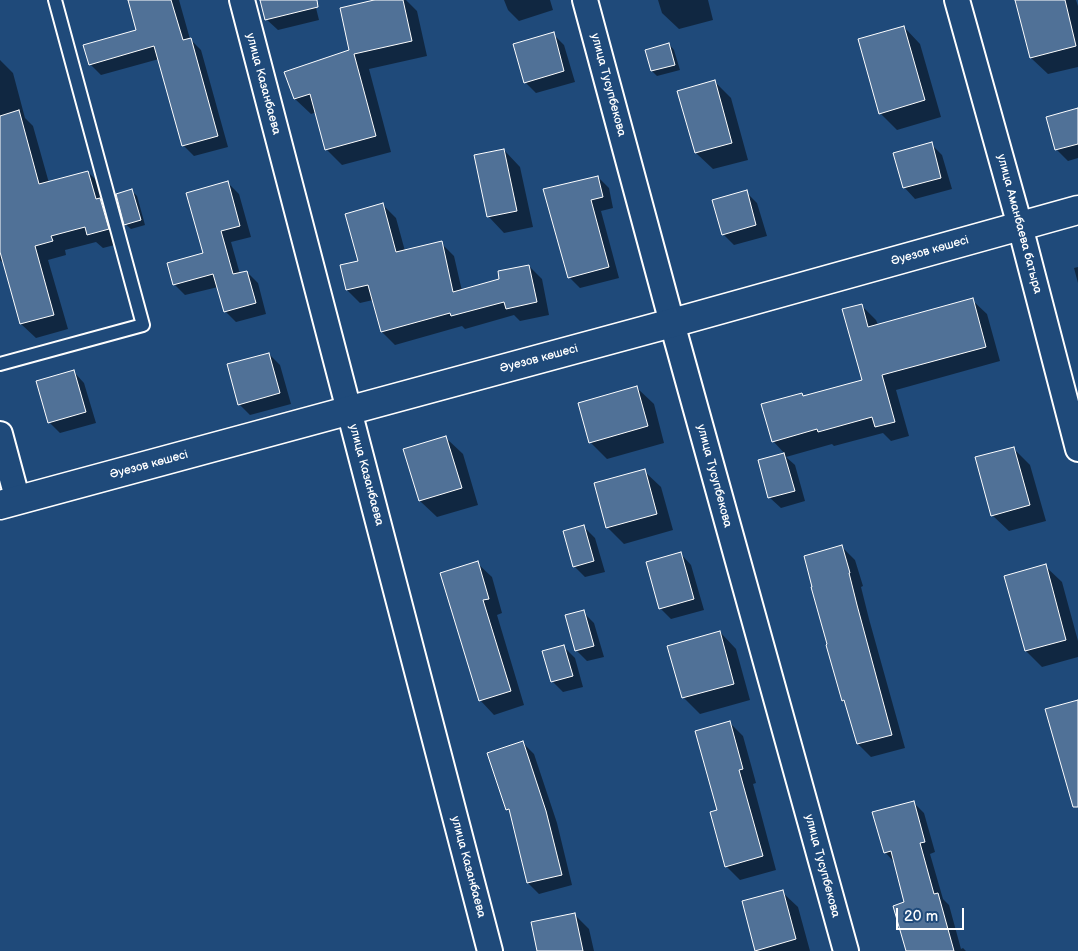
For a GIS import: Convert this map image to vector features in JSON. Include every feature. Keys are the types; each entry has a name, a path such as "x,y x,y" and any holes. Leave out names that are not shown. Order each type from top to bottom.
{"main road":[{"name":"Әуезов көшесі","path":"9,503 672,323 1078,210"}],"street":[{"name":"улица Казанбаева","path":"242,0 490,951"},
{"name":"улица Тусупбекова","path":"585,0 672,323 846,951"},
{"name":"улица Аманбаева батыра","path":"956,0 1020,226 1078,449"},
{"path":"0,434 9,503"}],"lane":[{"path":"0,364 142,325 55,0"}],"building":[{"path":"128,0 171,0 183,40 191,38 218,136 182,146 154,46 89,65 83,45 136,30"},
{"path":"260,0 317,0 318,7 265,20"},
{"path":"374,0 403,0 412,41 354,54 376,136 325,150 310,94 294,99 284,72 349,50 340,8"},
{"path":"1015,0 1065,0 1076,46 1030,58"},
{"path":"904,26 925,100 879,114 858,39"},
{"path":"554,32 564,71 524,83 513,44"},
{"path":"669,43 675,65 651,71 645,50"},
{"path":"715,80 732,143 695,153 677,91"},
{"path":"1078,108 1078,144 1055,150 1046,117"},
{"path":"19,110 39,184 88,171 96,199 100,198 109,229 87,235 85,227 51,236 53,241 35,246 54,315 20,324 0,252 0,116"},
{"path":"932,142 941,178 903,188 893,153"},
{"path":"504,149 517,211 487,217 474,155"},
{"path":"598,176 603,197 591,200 609,267 568,278 543,189"},
{"path":"228,181 240,226 221,231 233,274 247,271 256,303 224,312 213,274 173,285 167,263 203,253 186,193"},
{"path":"132,189 141,220 124,225 116,194"},
{"path":"747,190 756,225 722,235 712,200"},
{"path":"383,203 396,252 442,241 453,292 499,279 498,271 529,265 537,302 506,309 504,302 451,316 450,313 381,332 368,285 346,290 340,265 358,261 345,214"},
{"path":"973,298 986,347 882,375 895,422 875,427 872,417 818,432 817,429 772,442 761,404 802,393 803,396 862,380 842,309 862,304 868,327"},
{"path":"269,353 280,393 238,405 227,364"},
{"path":"74,370 86,412 48,423 36,381"},
{"path":"637,386 648,426 589,443 578,403"},
{"path":"446,436 462,488 419,501 403,449"},
{"path":"1014,447 1030,505 991,516 975,457"},
{"path":"784,453 795,491 768,498 758,460"},
{"path":"645,469 657,514 606,528 594,483"},
{"path":"584,525 594,561 573,567 563,531"},
{"path":"842,545 892,735 857,744 826,645 804,556"},
{"path":"681,552 694,599 659,609 646,562"},
{"path":"478,561 489,599 483,600 511,691 479,701 440,573"},
{"path":"1046,564 1066,640 1025,651 1004,576"},
{"path":"584,610 594,646 575,651 565,615"},
{"path":"720,631 734,684 682,698 667,646"},
{"path":"564,645 573,676 551,682 542,651"},
{"path":"1078,700 1078,807 1073,807 1045,709"},
{"path":"730,721 743,769 739,770 763,856 725,867 710,812 717,810 695,731"},
{"path":"523,741 546,811 562,875 527,883 509,809 506,810 487,753"},
{"path":"914,801 925,842 920,843 934,894 938,893 954,951 906,951 893,906 904,902 891,851 884,853 872,812"},
{"path":"783,890 796,939 755,951 742,901"},
{"path":"575,913 583,951 537,951 531,922"}]}
